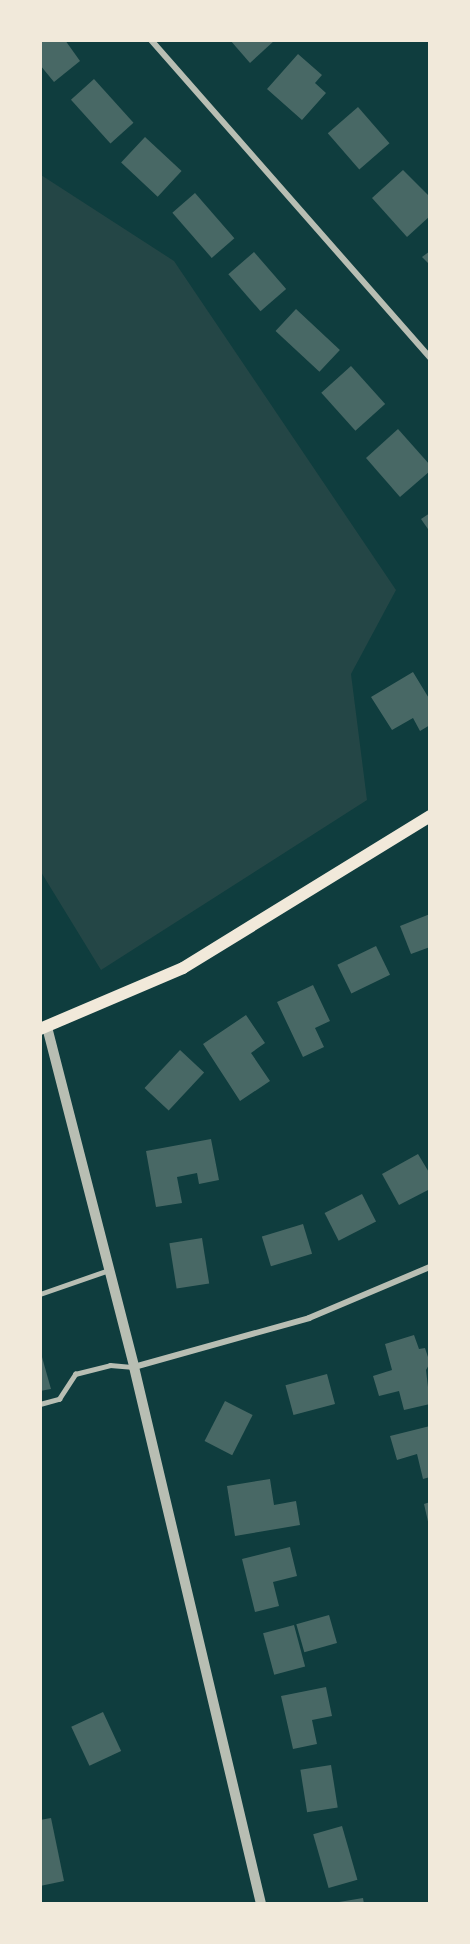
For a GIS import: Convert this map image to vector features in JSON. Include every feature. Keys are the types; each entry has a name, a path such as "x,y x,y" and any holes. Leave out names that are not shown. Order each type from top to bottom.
{"main road":[{"path":"44,1028 183,968 429,816"}],"street":[{"path":"151,40 429,358"},
{"path":"44,1028 134,1367 261,1904"},
{"path":"134,1367 309,1318 429,1266"}],"lane":[{"path":"40,1294 109,1270"},
{"path":"40,1404 59,1399 75,1374 110,1365 134,1367"}],"shaded area":[{"path":"41,175 174,261 396,590 351,674 367,800 101,970 41,872"}],"building":[{"path":"40,40 65,40 80,61 54,82 40,65"},
{"path":"230,40 275,40 250,63"},
{"path":"298,54 322,75 315,83 326,93 302,120 267,89"},
{"path":"94,79 133,123 110,144 71,100"},
{"path":"358,107 389,143 359,169 328,133"},
{"path":"145,137 182,171 158,197 121,163"},
{"path":"403,170 430,197 430,216 407,237 372,198"},
{"path":"195,193 234,238 212,258 172,213"},
{"path":"430,251 430,265 422,257"},
{"path":"254,252 286,289 260,311 228,274"},
{"path":"296,309 340,350 319,372 276,331"},
{"path":"351,366 385,404 355,431 321,393"},
{"path":"398,429 430,465 430,471 400,497 366,458"},
{"path":"430,513 430,532 421,519"},
{"path":"413,672 430,700 430,725 420,731 413,718 392,730 371,697"},
{"path":"430,914 430,947 411,954 400,926"},
{"path":"376,946 390,975 351,994 337,965"},
{"path":"313,985 330,1021 315,1028 324,1047 303,1057 277,1002"},
{"path":"246,1015 265,1043 251,1053 270,1081 240,1101 203,1044"},
{"path":"180,1050 204,1073 169,1111 145,1088"},
{"path":"211,1139 219,1180 199,1184 197,1173 177,1177 182,1203 156,1207 146,1151"},
{"path":"418,1154 430,1174 430,1189 399,1205 382,1174"},
{"path":"362,1194 376,1222 339,1241 325,1213"},
{"path":"303,1224 312,1254 271,1266 262,1237"},
{"path":"202,1238 209,1283 177,1289 169,1243"},
{"path":"414,1335 419,1349 425,1348 430,1363 426,1370 430,1404 404,1410 399,1391 379,1396 373,1376 392,1370 385,1344"},
{"path":"40,1350 51,1389 40,1391"},
{"path":"327,1374 335,1404 293,1415 285,1385"},
{"path":"225,1401 253,1415 232,1455 205,1441"},
{"path":"430,1426 430,1477 423,1479 417,1454 397,1460 390,1436"},
{"path":"270,1479 274,1505 296,1501 300,1525 235,1536 227,1486"},
{"path":"430,1502 430,1526 429,1526 424,1504"},
{"path":"290,1547 297,1576 273,1582 279,1606 255,1612 242,1559"},
{"path":"329,1615 337,1643 304,1652 296,1624"},
{"path":"294,1625 305,1667 274,1675 263,1633"},
{"path":"326,1687 332,1716 312,1720 317,1744 293,1749 281,1696"},
{"path":"103,1712 121,1751 89,1766 71,1727"},
{"path":"331,1765 338,1807 307,1812 300,1770"},
{"path":"51,1818 64,1881 40,1886 40,1820"},
{"path":"342,1826 357,1880 329,1888 313,1834"},
{"path":"363,1898 364,1904 339,1904 339,1902"}]}
